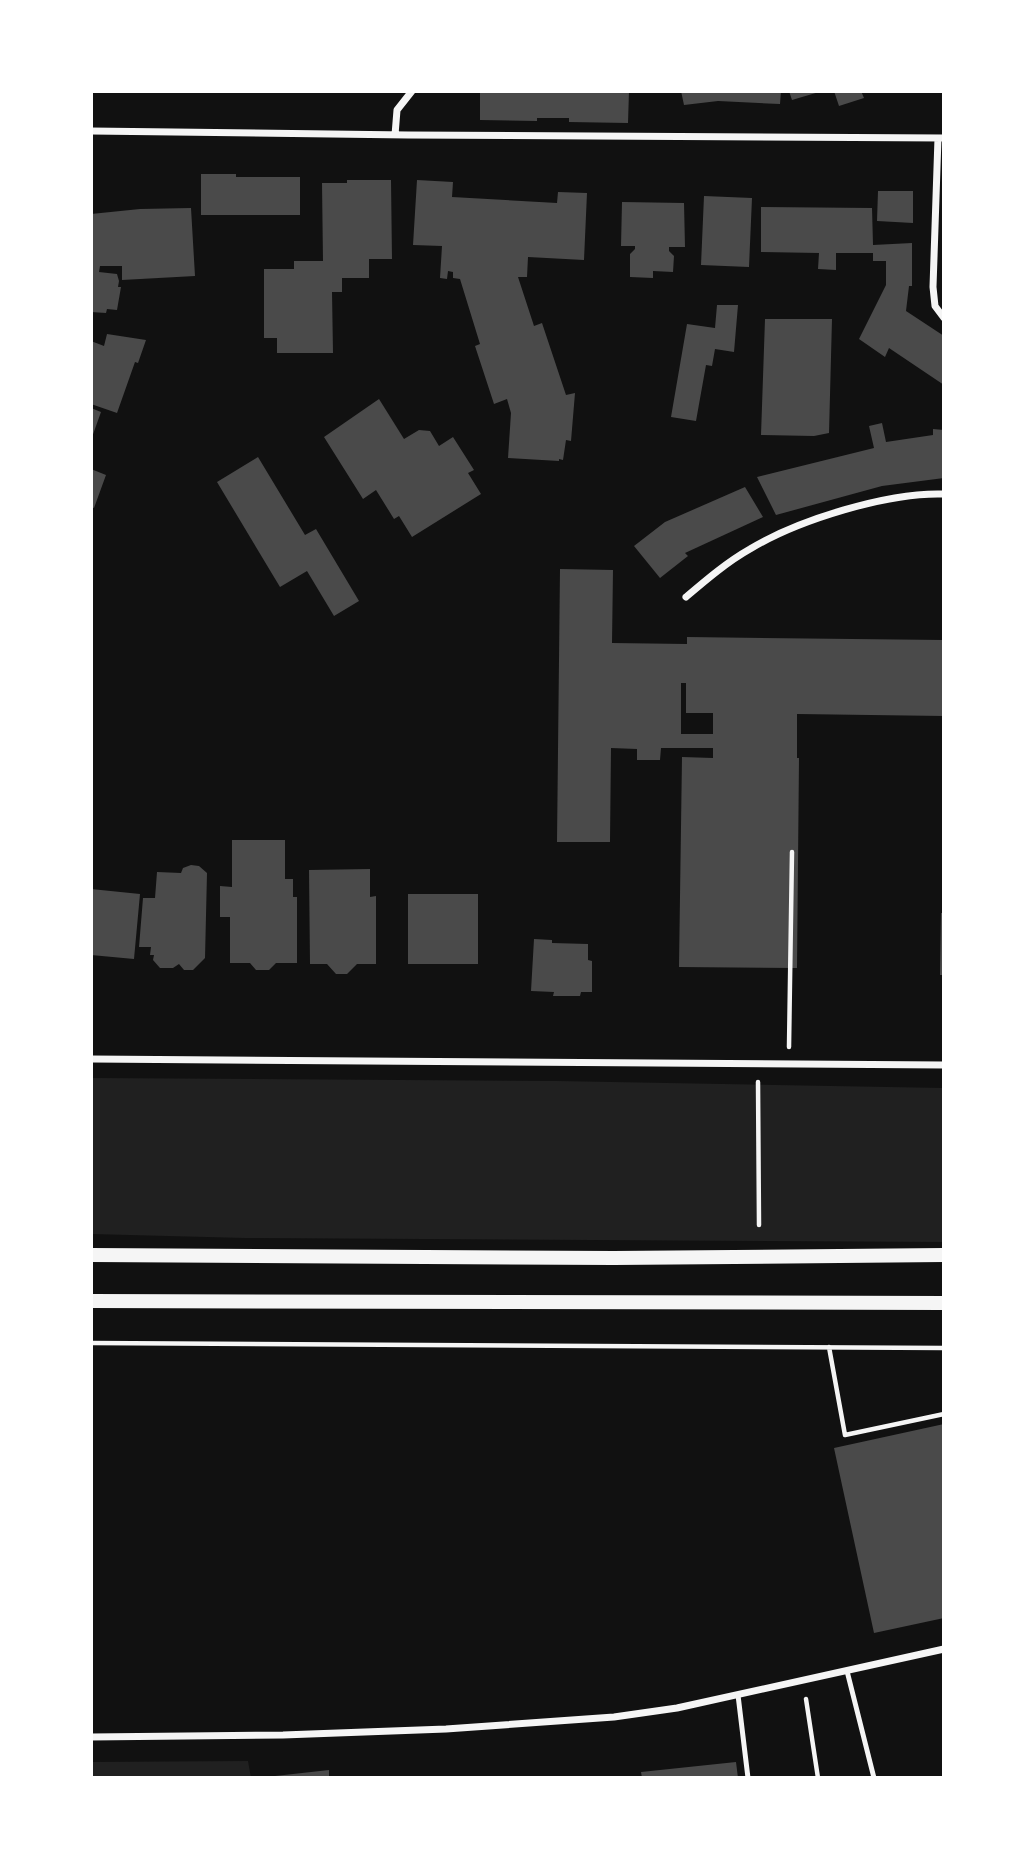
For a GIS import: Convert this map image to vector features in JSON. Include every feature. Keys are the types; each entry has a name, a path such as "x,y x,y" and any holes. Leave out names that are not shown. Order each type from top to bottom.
{"main road":[{"path":"91,1255 642,1258 944,1255"},
{"path":"91,1301 944,1303"}],"street":[{"path":"395,135 397,110 412,91"},
{"path":"91,131 941,138 933,287 935,306 944,317"},
{"path":"686,597 750,548 794,527 870,503 920,493 944,494"},
{"path":"91,1059 944,1065"},
{"path":"91,1737 283,1735 446,1729 614,1717 677,1708 944,1649"}],"lane":[{"path":"847,1671 874,1778"},
{"path":"738,1695 748,1778"}],"path":[{"path":"788,1064 792,852"},
{"path":"758,1064 759,1225"},
{"path":"91,1343 944,1348"},
{"path":"829,1347 845,1435 944,1414"},
{"path":"802,1681 818,1778"}],"shaded area":[{"path":"91,1078 557,1081 944,1088 944,1242 245,1238 91,1234"},
{"path":"248,1761 251,1778 91,1778 91,1762"}],"building":[{"path":"480,91 629,91 628,123 569,122 569,118 537,118 537,121 480,120"},
{"path":"681,91 781,91 780,104 718,101 684,105"},
{"path":"789,91 819,91 819,92 792,100"},
{"path":"834,91 861,91 864,98 839,106"},
{"path":"201,174 300,177 300,215 201,215"},
{"path":"347,180 391,180 392,259 369,259 369,278 342,278 342,292 332,292 333,353 277,353 277,338 264,338 264,269 294,269 294,261 323,261 322,183 347,183"},
{"path":"417,180 453,182 452,197 557,203 558,192 587,193 584,260 528,257 527,277 518,277 534,326 542,323 566,395 575,393 571,441 566,440 563,460 508,458 511,413 507,399 494,404 475,346 480,344 460,279 453,278 453,272 448,271 447,279 440,278 442,246 413,245"},
{"path":"878,191 913,191 913,223 877,221"},
{"path":"704,196 752,198 749,267 701,265"},
{"path":"622,202 684,203 685,247 669,247 674,256 673,272 653,271 653,278 630,277 630,254 635,246 621,246"},
{"path":"761,207 872,208 873,245 912,243 912,286 909,286 906,311 944,336 944,385 889,348 885,357 859,339 886,285 886,261 873,261 873,253 836,253 836,270 818,269 819,253 761,252"},
{"path":"191,208 195,276 122,280 122,266 100,266 99,272 117,274 118,287 121,287 117,310 107,309 106,313 91,312 91,214"},
{"path":"717,305 738,305 734,352 715,349 712,366 706,365 696,421 671,417 687,324 715,328"},
{"path":"765,319 832,319 829,433 814,436 761,435"},
{"path":"107,334 146,340 138,363 135,362 117,413 91,404 91,341 104,346"},
{"path":"379,399 404,439 419,430 430,431 439,446 453,437 474,470 468,473 481,494 412,537 399,516 394,519 376,490 363,499 324,437"},
{"path":"91,408 101,412 91,440"},
{"path":"882,423 886,442 933,435 933,429 944,430 944,478 882,486 776,515 757,477 874,448 869,426"},
{"path":"258,457 305,535 316,529 359,601 334,616 307,571 280,587 217,482"},
{"path":"91,469 106,475 94,508 91,507"},
{"path":"745,487 763,517 685,553 688,556 660,578 634,546 665,522"},
{"path":"560,569 613,570 612,643 687,644 687,637 944,640 944,716 797,714 797,968 679,967 682,757 713,758 713,748 661,748 660,760 637,760 637,749 611,748 610,842 557,842","holes":["681,683 686,683 686,713 713,713 713,734 681,734"]},
{"path":"232,840 285,840 285,879 293,879 293,897 297,897 297,963 276,963 269,970 256,970 250,963 230,963 230,917 220,917 220,886 232,887"},
{"path":"199,866 207,873 205,958 193,970 184,970 179,964 173,968 160,968 153,960 154,955 150,955 151,947 139,947 143,898 155,898 157,872 181,873 183,868"},
{"path":"370,869 370,897 376,896 376,964 357,964 347,974 336,974 327,964 310,964 309,870"},
{"path":"91,889 140,894 134,959 91,955"},
{"path":"408,894 478,894 478,964 408,964"},
{"path":"941,913 944,913 944,975 940,975"},
{"path":"534,939 552,940 552,943 588,944 588,960 592,961 592,992 581,992 580,996 553,996 554,992 531,991"},
{"path":"944,1424 944,1618 874,1633 834,1448"},
{"path":"736,1762 738,1778 642,1778 641,1772"},
{"path":"329,1770 329,1778 275,1778 275,1776"}]}
